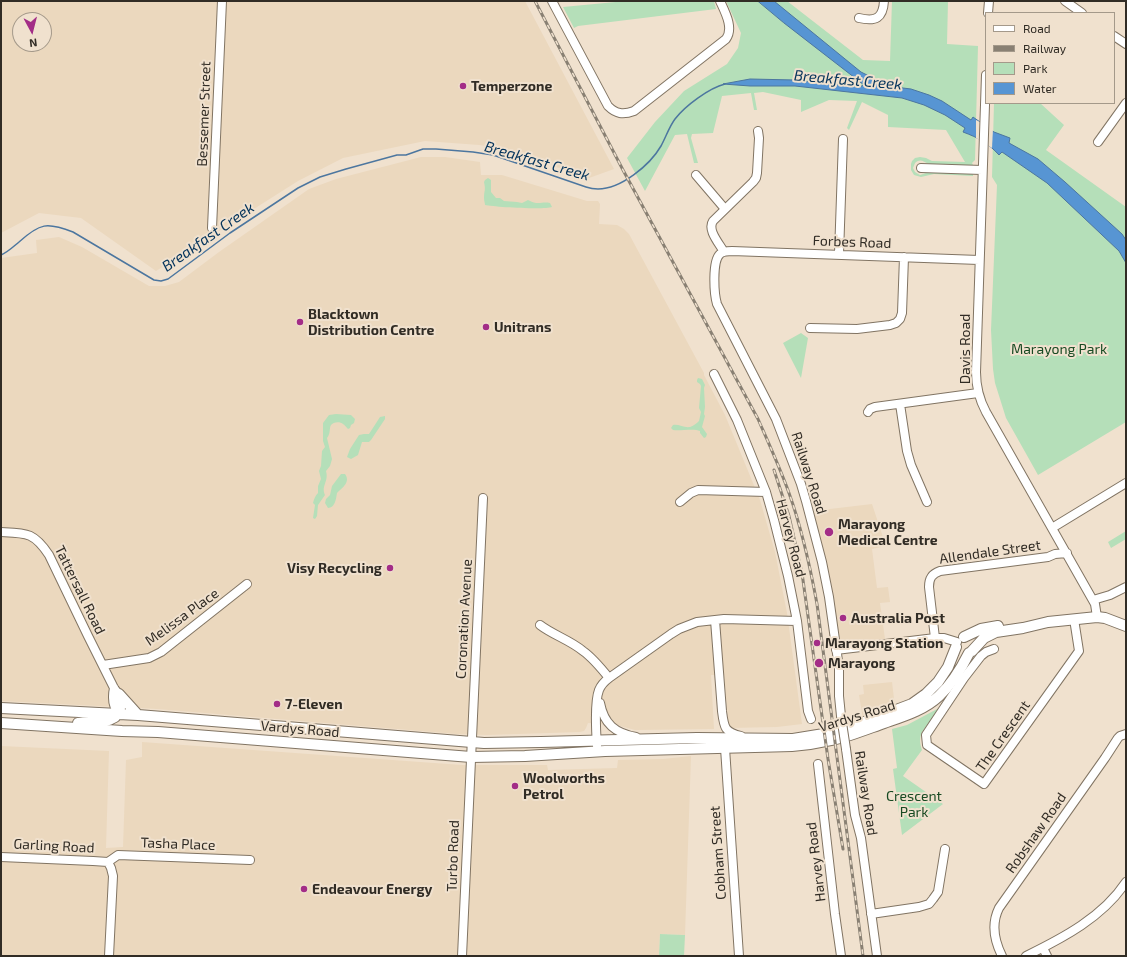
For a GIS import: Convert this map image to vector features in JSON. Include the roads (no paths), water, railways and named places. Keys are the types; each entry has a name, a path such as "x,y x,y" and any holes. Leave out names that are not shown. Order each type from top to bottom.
{"main road":[{"path":"959,642 981,629 1023,623 1097,617 1105,618 1126,626"},
{"name":"Vardys Road","path":"1,708 138,715 472,742 597,746 774,748 821,743 848,736 910,714 926,706 939,696 950,684 970,652 990,634 1003,630 1023,628 1048,622"},
{"path":"969,638 973,643 973,648 970,652 961,654 958,652 959,642 969,638"},
{"name":"Vardys Road","path":"1,723 158,732 471,757 525,756 651,739 793,739 830,733 851,727 912,704 926,694 938,682 948,667 959,642"},
{"path":"117,691 138,715"},
{"path":"46,726 109,720 119,714 123,720 129,724 158,732"},
{"name":"Vardys Road","path":"697,738 719,742 725,748"},
{"name":"Vardys Road","path":"725,748 726,745 731,743 750,739"}],"street":[{"name":"Bessemer Street","path":"212,228 222,1"},
{"path":"552,1 608,106 612,110 622,114 634,111 726,39 729,35 730,26 720,1"},
{"path":"860,18 875,19 879,17 882,14 884,1"},
{"path":"988,12 989,1"},
{"path":"1065,1 1081,12"},
{"path":"1115,37 1126,44"},
{"path":"1098,142 1126,103"},
{"name":"Davis Road","path":"985,104 976,372 978,393 986,412 1093,600 1096,607 1097,617"},
{"path":"724,252 712,231 711,224 713,220 756,178 760,138 758,131"},
{"path":"839,254 843,139"},
{"path":"921,168 982,170"},
{"path":"696,175 725,209"},
{"name":"Forbes Road","path":"724,252 839,254 979,260"},
{"name":"Railway Road","path":"724,252 717,258 716,299 719,308 776,419 801,484 822,562 839,673 841,716 855,815 861,838 877,956"},
{"path":"810,328 860,329 896,323 900,319 902,313 904,257"},
{"name":"Harvey Road","path":"714,374 737,420 766,492 788,576 797,621 808,711 811,719"},
{"path":"868,412 870,409 875,407 978,393"},
{"path":"900,404 907,451 911,465 927,502"},
{"path":"1052,528 1126,483"},
{"path":"680,502 691,493 698,490 766,492"},
{"name":"Coronation Avenue","path":"471,757 483,498"},
{"name":"Tattersall Road","path":"1,532 24,534 35,538 50,554 88,636 117,691 113,695 115,710 119,714"},
{"name":"Allendale Street","path":"935,638 929,587 929,581 935,573 940,571 1048,557 1055,554 1067,553"},
{"name":"Melissa Place","path":"103,666 149,658 161,652 247,584"},
{"path":"1093,600 1110,595 1126,587"},
{"name":"The Crescent","path":"994,649 981,656 964,678 926,735 927,745 984,784 1079,651 1074,619"},
{"path":"715,620 724,723 727,731 750,739"},
{"path":"597,746 596,705 598,694 602,686 609,678 679,629 697,622 715,620 797,621"},
{"path":"540,625 582,650 609,678"},
{"path":"836,650 935,638 944,638 959,642"},
{"path":"598,694 601,710 611,726 629,736 651,739"},
{"name":"Robshaw Road","path":"1002,956 996,943 994,931 994,920 999,908 1118,738 1126,734"},
{"name":"Cobham Street","path":"725,748 739,956"},
{"name":"Turbo Road","path":"462,956 471,757"},
{"name":"Harvey Road","path":"818,764 841,956"},
{"path":"871,914 919,908 929,904 938,892 946,848"},
{"name":"Tasha Place","path":"108,862 118,855 250,860"},
{"name":"Garling Road","path":"1,857 108,862 113,876 109,956"},
{"path":"1026,956 1066,935 1091,919 1120,892 1126,882"},
{"path":"1043,948 1047,956"}],"water":[{"path":"758,1 774,1 861,72 895,87 911,89 929,95 942,101 971,120 973,117 994,132 1010,138 1009,143 1038,159 1122,234 1126,240 1126,263 1119,251 1047,183 1002,152 999,155 983,141 963,132 965,128 945,115 924,105 902,98 795,86 750,86 723,84 750,79 795,80 859,87 864,85"}],"waterway":[{"name":"Breakfast Creek","path":"1,255 38,228 44,226 57,227 73,232 154,280 161,281 168,279 230,233 298,188 320,177 397,155 406,155 423,149 473,152 493,155 593,189 607,188 616,185 634,175 650,161 661,146 673,122 691,103 712,89 725,84"}],"railway":[{"path":"535,1 623,170 758,419 789,493 798,520 812,576 817,604 863,956"},
{"path":"774,470 789,516 802,573 828,759 843,849"}],"place":[{"name":"Temperzone","path":"463,86"},
{"name":"Blacktown Distribution Centre","path":"300,322"},
{"name":"Unitrans","path":"486,327"},
{"name":"Marayong Medical Centre","path":"829,532"},
{"name":"Visy Recycling","path":"390,568"},
{"name":"Australia Post","path":"843,618"},
{"name":"Marayong Station","path":"817,643"},
{"name":"Marayong","path":"819,663"},
{"name":"7-Eleven","path":"277,704"},
{"name":"Woolworths Petrol","path":"515,786"},
{"name":"Endeavour Energy","path":"304,889"}],"park label":[{"name":"Marayong Park","path":"1059,349"},
{"name":"Crescent Park","path":"914,804"}]}
